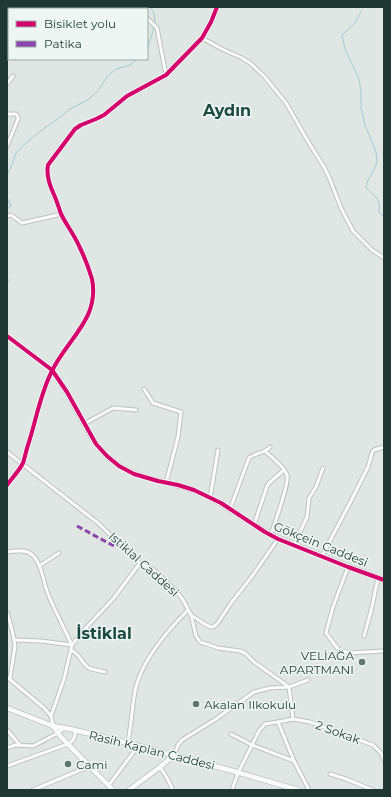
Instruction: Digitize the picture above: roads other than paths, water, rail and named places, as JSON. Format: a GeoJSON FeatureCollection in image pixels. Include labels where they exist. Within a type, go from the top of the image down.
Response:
{"type":"FeatureCollection","features":[{"type":"Feature","properties":{"kind":"street"},"geometry":{"type":"LineString","coordinates":[[7,485],[22,464],[33,430],[42,394],[52,370],[86,319],[92,300],[93,289],[88,266],[81,248],[62,214],[50,186],[47,171],[48,165],[68,137],[81,125],[104,116],[127,96],[166,75],[202,38],[217,7]]}},
{"type":"Feature","properties":{"kind":"street"},"geometry":{"type":"LineString","coordinates":[[148,19],[155,27],[160,40],[166,75]]}},
{"type":"Feature","properties":{"kind":"street"},"geometry":{"type":"LineString","coordinates":[[202,38],[242,58],[264,76],[286,103],[324,167],[341,208],[353,231],[372,250],[384,258]]}},
{"type":"Feature","properties":{"kind":"street"},"geometry":{"type":"LineString","coordinates":[[7,84],[13,76]]}},
{"type":"Feature","properties":{"kind":"street"},"geometry":{"type":"LineString","coordinates":[[7,114],[14,113],[18,116],[17,123],[7,146]]}},
{"type":"Feature","properties":{"kind":"street"},"geometry":{"type":"LineString","coordinates":[[7,216],[11,215],[22,223],[62,214]]}},
{"type":"Feature","properties":{"kind":"street"},"geometry":{"type":"LineString","coordinates":[[7,336],[52,370]]}},
{"type":"Feature","properties":{"kind":"street","name":"Gökçein Caddesi"},"geometry":{"type":"LineString","coordinates":[[52,370],[67,392],[96,444],[119,466],[134,474],[194,490],[230,509],[271,535],[348,567],[384,580]]}},
{"type":"Feature","properties":{"kind":"street"},"geometry":{"type":"LineString","coordinates":[[144,389],[153,403],[181,412],[178,437],[166,483]]}},
{"type":"Feature","properties":{"kind":"street"},"geometry":{"type":"LineString","coordinates":[[84,424],[114,408],[136,410]]}},
{"type":"Feature","properties":{"kind":"street"},"geometry":{"type":"LineString","coordinates":[[230,509],[249,458],[266,452],[270,447]]}},
{"type":"Feature","properties":{"kind":"street"},"geometry":{"type":"LineString","coordinates":[[322,556],[368,467],[372,453],[374,450],[384,447]]}},
{"type":"Feature","properties":{"kind":"street"},"geometry":{"type":"LineString","coordinates":[[210,498],[218,450]]}},
{"type":"Feature","properties":{"kind":"street","name":"Istiklal Caddesi"},"geometry":{"type":"LineString","coordinates":[[7,452],[98,523],[140,563],[154,570],[176,591],[191,615],[196,636],[200,642],[218,648],[240,650],[259,666],[289,687]]}},
{"type":"Feature","properties":{"kind":"street"},"geometry":{"type":"LineString","coordinates":[[266,452],[284,470],[288,478],[271,535]]}},
{"type":"Feature","properties":{"kind":"street"},"geometry":{"type":"LineString","coordinates":[[294,545],[307,517],[309,498],[316,487],[323,468]]}},
{"type":"Feature","properties":{"kind":"street"},"geometry":{"type":"LineString","coordinates":[[254,525],[267,486],[284,470]]}},
{"type":"Feature","properties":{"kind":"street"},"geometry":{"type":"LineString","coordinates":[[191,615],[211,627],[217,624],[278,538]]}},
{"type":"Feature","properties":{"kind":"street"},"geometry":{"type":"LineString","coordinates":[[7,552],[29,552],[35,557],[47,592],[72,645]]}},
{"type":"Feature","properties":{"kind":"street"},"geometry":{"type":"LineString","coordinates":[[39,566],[59,553]]}},
{"type":"Feature","properties":{"kind":"street"},"geometry":{"type":"LineString","coordinates":[[51,716],[64,679],[72,645],[113,599],[140,563]]}},
{"type":"Feature","properties":{"kind":"street"},"geometry":{"type":"LineString","coordinates":[[348,567],[333,607],[326,633],[338,649],[349,654],[384,651]]}},
{"type":"Feature","properties":{"kind":"street"},"geometry":{"type":"LineString","coordinates":[[364,636],[378,578]]}},
{"type":"Feature","properties":{"kind":"street"},"geometry":{"type":"LineString","coordinates":[[128,743],[135,690],[145,665],[158,644],[174,624],[188,610]]}},
{"type":"Feature","properties":{"kind":"street"},"geometry":{"type":"LineString","coordinates":[[7,612],[16,646],[8,678],[44,708],[51,716],[53,726],[58,733],[113,790]]}},
{"type":"Feature","properties":{"kind":"street"},"geometry":{"type":"LineString","coordinates":[[15,640],[72,645]]}},
{"type":"Feature","properties":{"kind":"street"},"geometry":{"type":"LineString","coordinates":[[71,650],[76,652],[91,669],[105,672]]}},
{"type":"Feature","properties":{"kind":"street"},"geometry":{"type":"LineString","coordinates":[[129,790],[174,755],[182,740],[216,719],[254,692],[270,688],[289,687],[308,680]]}},
{"type":"Feature","properties":{"kind":"street"},"geometry":{"type":"LineString","coordinates":[[232,790],[238,773],[263,726],[293,719],[289,687]]}},
{"type":"Feature","properties":{"kind":"street","name":"Rasih Kaplan Caddesi"},"geometry":{"type":"LineString","coordinates":[[7,708],[53,726],[75,730],[174,755],[285,788],[298,790]]}},
{"type":"Feature","properties":{"kind":"street","name":"2 Sokak"},"geometry":{"type":"LineString","coordinates":[[293,719],[310,722],[373,745],[379,751]]}},
{"type":"Feature","properties":{"kind":"street"},"geometry":{"type":"LineString","coordinates":[[278,722],[294,761],[309,790]]}},
{"type":"Feature","properties":{"kind":"street"},"geometry":{"type":"LineString","coordinates":[[7,748],[15,745],[33,746],[58,733],[64,728]]}},
{"type":"Feature","properties":{"kind":"street"},"geometry":{"type":"LineString","coordinates":[[7,730],[21,746]]}},
{"type":"Feature","properties":{"kind":"street"},"geometry":{"type":"LineString","coordinates":[[7,766],[68,744],[76,735],[75,730]]}},
{"type":"Feature","properties":{"kind":"street"},"geometry":{"type":"LineString","coordinates":[[231,734],[252,745],[294,761]]}},
{"type":"Feature","properties":{"kind":"street"},"geometry":{"type":"LineString","coordinates":[[109,785],[138,746]]}},
{"type":"Feature","properties":{"kind":"street"},"geometry":{"type":"LineString","coordinates":[[379,751],[384,752]]}},
{"type":"Feature","properties":{"kind":"street"},"geometry":{"type":"LineString","coordinates":[[379,751],[384,760]]}},
{"type":"Feature","properties":{"kind":"street"},"geometry":{"type":"LineString","coordinates":[[33,790],[90,766]]}},
{"type":"Feature","properties":{"kind":"street"},"geometry":{"type":"LineString","coordinates":[[160,767],[173,790]]}},
{"type":"Feature","properties":{"kind":"street"},"geometry":{"type":"LineString","coordinates":[[330,774],[372,790]]}},
{"type":"Feature","properties":{"kind":"waterway"},"geometry":{"type":"LineString","coordinates":[[150,7],[154,13],[155,23]]}},
{"type":"Feature","properties":{"kind":"waterway"},"geometry":{"type":"LineString","coordinates":[[361,12],[355,23],[342,35],[345,49],[359,79],[361,108],[365,125],[376,152],[377,162],[366,187],[377,198],[379,203],[379,212],[384,217]]}},
{"type":"Feature","properties":{"kind":"waterway"},"geometry":{"type":"LineString","coordinates":[[148,45],[154,27]]}},
{"type":"Feature","properties":{"kind":"waterway"},"geometry":{"type":"LineString","coordinates":[[7,175],[16,153],[25,144],[70,109],[89,99],[97,92],[107,77],[116,69],[130,65],[136,60]]}},
{"type":"Feature","properties":{"kind":"waterway"},"geometry":{"type":"LineString","coordinates":[[7,197],[11,206],[7,209]]}},
{"type":"Feature","properties":{"kind":"place","name":"VELİAĞA APARTMANI"},"geometry":{"type":"Point","coordinates":[362,662]}},
{"type":"Feature","properties":{"kind":"place","name":"Akalan Ilkokulu"},"geometry":{"type":"Point","coordinates":[196,704]}},
{"type":"Feature","properties":{"kind":"place","name":"Cami"},"geometry":{"type":"Point","coordinates":[68,764]}},
{"type":"Feature","properties":{"kind":"district","name":"Aydın"},"geometry":{"type":"Point","coordinates":[227,110]}},
{"type":"Feature","properties":{"kind":"district","name":"İstiklal"},"geometry":{"type":"Point","coordinates":[104,633]}}]}
